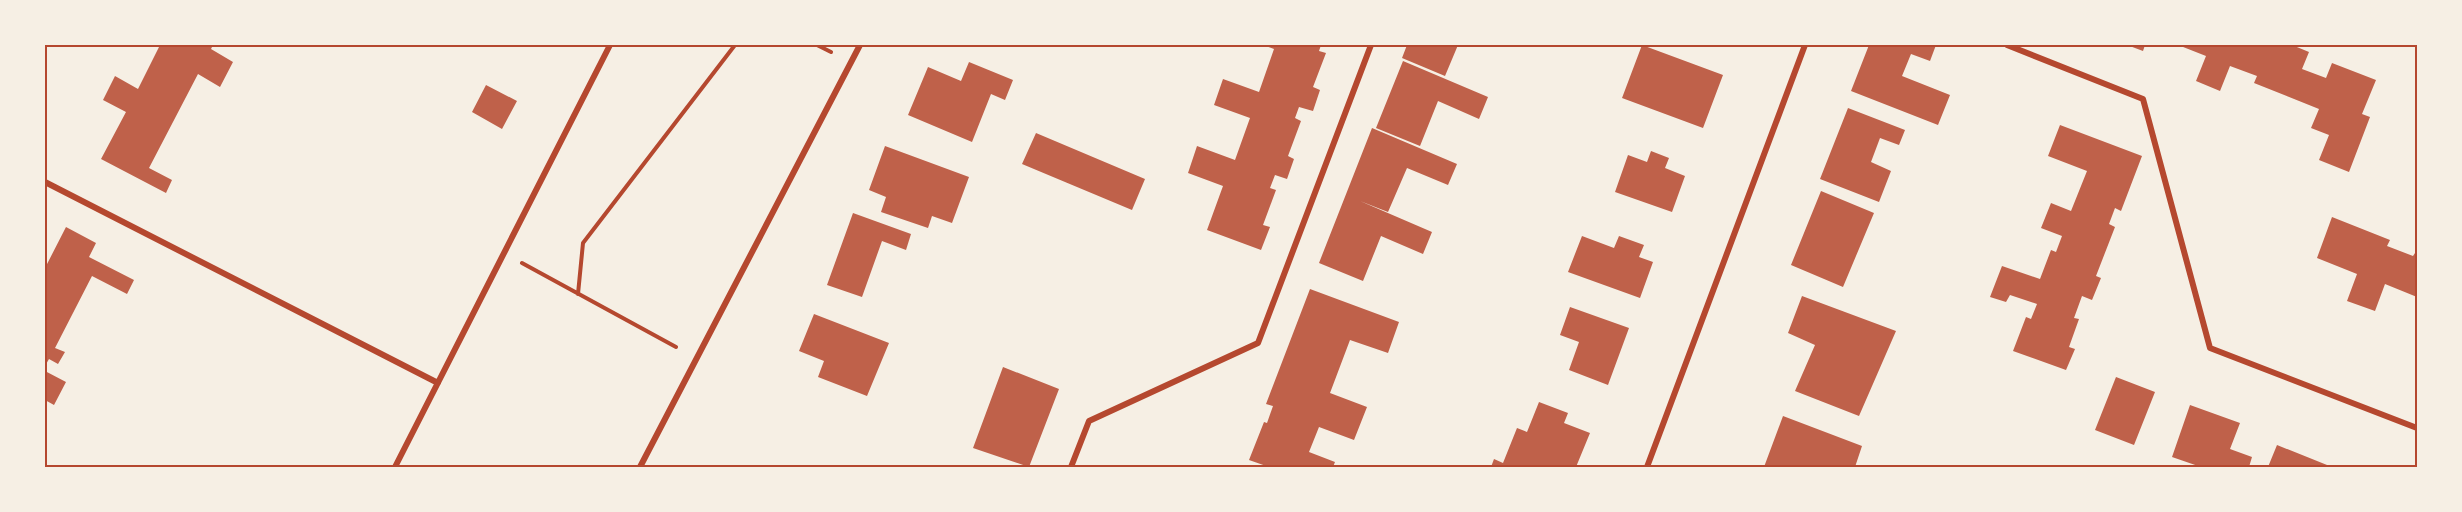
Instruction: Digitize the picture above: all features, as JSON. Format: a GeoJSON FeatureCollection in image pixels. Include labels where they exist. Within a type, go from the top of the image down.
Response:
{"type":"FeatureCollection","features":[{"type":"Feature","properties":{"kind":"street"},"geometry":{"type":"LineString","coordinates":[[395,467],[610,45]]}},
{"type":"Feature","properties":{"kind":"street"},"geometry":{"type":"LineString","coordinates":[[640,467],[695,357],[860,45]]}},
{"type":"Feature","properties":{"kind":"street"},"geometry":{"type":"LineString","coordinates":[[1071,467],[1089,421],[1258,343],[1371,45]]}},
{"type":"Feature","properties":{"kind":"street"},"geometry":{"type":"LineString","coordinates":[[1647,467],[1805,45]]}},
{"type":"Feature","properties":{"kind":"street"},"geometry":{"type":"LineString","coordinates":[[2007,45],[2143,99],[2210,348],[2417,428]]}},
{"type":"Feature","properties":{"kind":"street"},"geometry":{"type":"LineString","coordinates":[[45,182],[438,383]]}},
{"type":"Feature","properties":{"kind":"path"},"geometry":{"type":"LineString","coordinates":[[578,294],[583,243],[735,45]]}},
{"type":"Feature","properties":{"kind":"path"},"geometry":{"type":"LineString","coordinates":[[504,253],[695,357]]}},
{"type":"Feature","properties":{"kind":"building"},"geometry":{"type":"Polygon","coordinates":[[[160,45],[213,45],[211,49],[233,62],[220,87],[198,74],[149,168],[172,180],[166,193],[101,159],[126,112],[103,100],[115,76],[138,89],[160,45]]]}},
{"type":"Feature","properties":{"kind":"building"},"geometry":{"type":"Polygon","coordinates":[[[1263,45],[1321,45],[1319,51],[1326,53],[1313,87],[1320,90],[1313,111],[1299,107],[1295,118],[1301,121],[1288,156],[1294,159],[1287,179],[1275,175],[1270,188],[1276,190],[1263,225],[1270,227],[1261,250],[1207,230],[1223,186],[1188,173],[1197,146],[1235,160],[1250,118],[1214,105],[1223,79],[1259,92],[1274,49],[1263,45]]]}},
{"type":"Feature","properties":{"kind":"building"},"geometry":{"type":"Polygon","coordinates":[[[1407,45],[1458,45],[1445,76],[1402,58],[1407,45]]]}},
{"type":"Feature","properties":{"kind":"building"},"geometry":{"type":"Polygon","coordinates":[[[1642,45],[1723,75],[1703,128],[1622,98],[1642,45]]]}},
{"type":"Feature","properties":{"kind":"building"},"geometry":{"type":"Polygon","coordinates":[[[1869,45],[1936,45],[1930,61],[1911,54],[1902,76],[1950,95],[1938,125],[1851,91],[1869,45]]]}},
{"type":"Feature","properties":{"kind":"building"},"geometry":{"type":"Polygon","coordinates":[[[2127,45],[2145,45],[2143,51],[2127,45]]]}},
{"type":"Feature","properties":{"kind":"building"},"geometry":{"type":"Polygon","coordinates":[[[2178,45],[2292,45],[2309,52],[2302,69],[2326,78],[2332,63],[2376,80],[2362,114],[2370,117],[2349,172],[2319,160],[2329,135],[2311,128],[2319,109],[2254,83],[2257,76],[2230,66],[2220,91],[2196,81],[2206,56],[2178,45]]]}},
{"type":"Feature","properties":{"kind":"building"},"geometry":{"type":"Polygon","coordinates":[[[1403,61],[1488,97],[1479,119],[1438,101],[1420,146],[1376,128],[1403,61]]]}},
{"type":"Feature","properties":{"kind":"building"},"geometry":{"type":"Polygon","coordinates":[[[969,62],[1013,80],[1005,100],[991,94],[972,142],[908,115],[928,67],[961,81],[969,62]]]}},
{"type":"Feature","properties":{"kind":"building"},"geometry":{"type":"Polygon","coordinates":[[[486,85],[517,101],[502,129],[472,112],[486,85]]]}},
{"type":"Feature","properties":{"kind":"building"},"geometry":{"type":"Polygon","coordinates":[[[1848,108],[1905,130],[1899,145],[1880,138],[1871,162],[1891,171],[1879,202],[1820,179],[1848,108]]]}},
{"type":"Feature","properties":{"kind":"building"},"geometry":{"type":"Polygon","coordinates":[[[2060,125],[2142,156],[2121,211],[2115,208],[2109,224],[2115,227],[2096,276],[2101,278],[2092,300],[2082,296],[2074,318],[2079,319],[2069,347],[2075,349],[2066,370],[2013,351],[2026,317],[2031,319],[2037,304],[2010,295],[2006,302],[1990,297],[2002,266],[2040,279],[2051,250],[2056,252],[2062,236],[2041,228],[2051,203],[2071,211],[2087,171],[2048,156],[2060,125]]]}},
{"type":"Feature","properties":{"kind":"building"},"geometry":{"type":"Polygon","coordinates":[[[1372,128],[1457,164],[1448,185],[1407,168],[1388,212],[1360,201],[1432,232],[1423,254],[1381,236],[1363,281],[1319,263],[1372,128]]]}},
{"type":"Feature","properties":{"kind":"building"},"geometry":{"type":"Polygon","coordinates":[[[1036,133],[1145,179],[1132,210],[1022,164],[1036,133]]]}},
{"type":"Feature","properties":{"kind":"building"},"geometry":{"type":"Polygon","coordinates":[[[885,146],[969,177],[952,223],[932,216],[928,228],[881,212],[886,197],[869,190],[885,146]]]}},
{"type":"Feature","properties":{"kind":"building"},"geometry":{"type":"Polygon","coordinates":[[[1651,151],[1669,158],[1665,168],[1685,176],[1672,212],[1615,192],[1628,155],[1647,162],[1651,151]]]}},
{"type":"Feature","properties":{"kind":"building"},"geometry":{"type":"Polygon","coordinates":[[[1821,191],[1874,213],[1843,287],[1791,265],[1821,191]]]}},
{"type":"Feature","properties":{"kind":"building"},"geometry":{"type":"Polygon","coordinates":[[[853,213],[911,234],[906,250],[882,241],[862,297],[827,285],[853,213]]]}},
{"type":"Feature","properties":{"kind":"building"},"geometry":{"type":"Polygon","coordinates":[[[2332,217],[2390,240],[2387,246],[2413,256],[2417,250],[2417,297],[2385,284],[2375,311],[2347,301],[2357,274],[2317,258],[2332,217]]]}},
{"type":"Feature","properties":{"kind":"building"},"geometry":{"type":"Polygon","coordinates":[[[66,227],[96,243],[89,257],[134,280],[127,294],[92,276],[55,348],[65,352],[58,364],[49,359],[45,366],[45,268],[66,227]]]}},
{"type":"Feature","properties":{"kind":"building"},"geometry":{"type":"Polygon","coordinates":[[[1582,236],[1614,248],[1619,236],[1644,245],[1639,257],[1653,262],[1640,298],[1568,272],[1582,236]]]}},
{"type":"Feature","properties":{"kind":"building"},"geometry":{"type":"Polygon","coordinates":[[[1310,289],[1399,322],[1388,353],[1350,340],[1330,393],[1367,407],[1354,440],[1319,427],[1309,452],[1335,462],[1333,467],[1269,467],[1249,460],[1264,422],[1267,423],[1273,406],[1266,404],[1310,289]]]}},
{"type":"Feature","properties":{"kind":"building"},"geometry":{"type":"Polygon","coordinates":[[[1802,296],[1896,331],[1859,416],[1795,391],[1815,345],[1788,333],[1802,296]]]}},
{"type":"Feature","properties":{"kind":"building"},"geometry":{"type":"Polygon","coordinates":[[[1570,307],[1629,328],[1608,385],[1569,370],[1579,342],[1560,335],[1570,307]]]}},
{"type":"Feature","properties":{"kind":"building"},"geometry":{"type":"Polygon","coordinates":[[[814,314],[889,343],[867,396],[818,377],[824,361],[799,351],[814,314]]]}},
{"type":"Feature","properties":{"kind":"building"},"geometry":{"type":"Polygon","coordinates":[[[1003,367],[1059,389],[1029,467],[973,448],[1003,367]]]}},
{"type":"Feature","properties":{"kind":"building"},"geometry":{"type":"Polygon","coordinates":[[[45,371],[66,382],[54,405],[45,400],[45,371]]]}},
{"type":"Feature","properties":{"kind":"building"},"geometry":{"type":"Polygon","coordinates":[[[2116,377],[2155,392],[2134,445],[2095,430],[2116,377]]]}},
{"type":"Feature","properties":{"kind":"building"},"geometry":{"type":"Polygon","coordinates":[[[1539,402],[1568,413],[1564,423],[1590,433],[1576,467],[1491,467],[1494,459],[1503,463],[1517,428],[1527,432],[1539,402]]]}},
{"type":"Feature","properties":{"kind":"building"},"geometry":{"type":"Polygon","coordinates":[[[2190,405],[2240,423],[2230,449],[2252,457],[2249,467],[2201,467],[2172,457],[2190,405]]]}},
{"type":"Feature","properties":{"kind":"building"},"geometry":{"type":"Polygon","coordinates":[[[1783,416],[1862,446],[1855,467],[1764,467],[1783,416]]]}},
{"type":"Feature","properties":{"kind":"building"},"geometry":{"type":"Polygon","coordinates":[[[2277,445],[2332,467],[2268,467],[2277,445]]]}}]}
